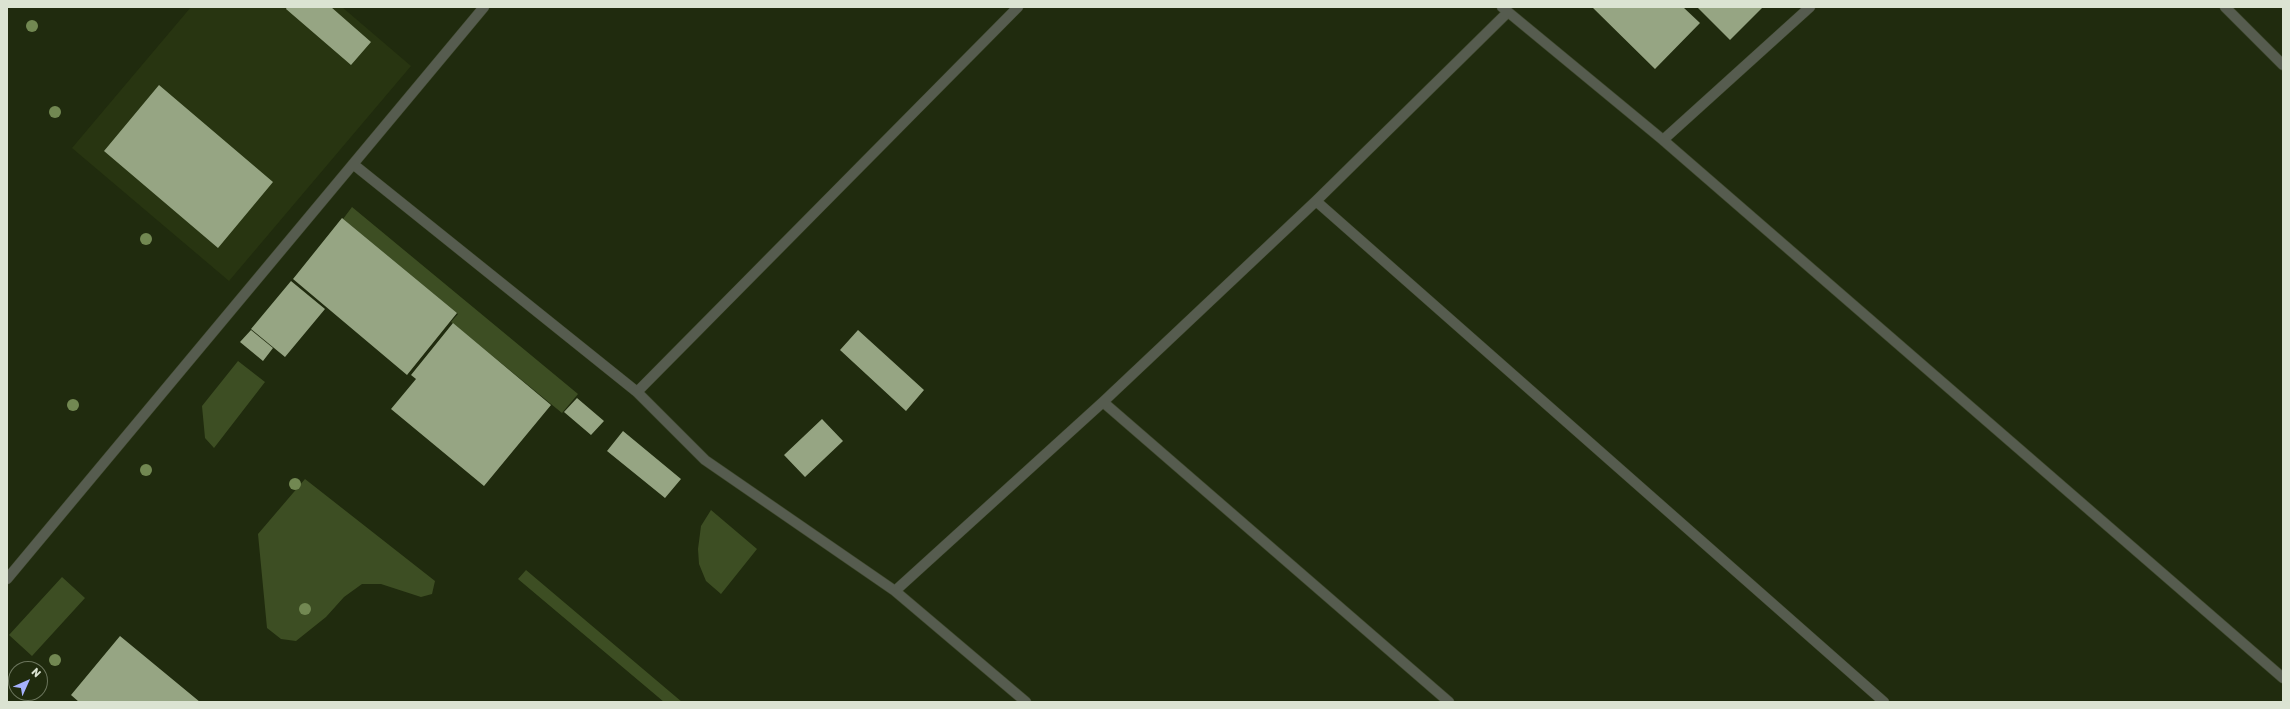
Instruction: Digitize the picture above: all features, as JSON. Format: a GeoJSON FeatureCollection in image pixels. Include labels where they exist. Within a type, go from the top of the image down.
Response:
{"type":"FeatureCollection","features":[{"type":"Feature","properties":{"kind":"street"},"geometry":{"type":"LineString","coordinates":[[7,579],[484,7]]}},
{"type":"Feature","properties":{"kind":"street"},"geometry":{"type":"LineString","coordinates":[[637,392],[1018,7]]}},
{"type":"Feature","properties":{"kind":"street"},"geometry":{"type":"LineString","coordinates":[[1663,140],[1810,7]]}},
{"type":"Feature","properties":{"kind":"street"},"geometry":{"type":"LineString","coordinates":[[2225,7],[2283,65]]}},
{"type":"Feature","properties":{"kind":"street"},"geometry":{"type":"LineString","coordinates":[[895,591],[1102,402],[1316,201],[1505,10],[1663,140],[2283,678]]}},
{"type":"Feature","properties":{"kind":"street"},"geometry":{"type":"LineString","coordinates":[[353,164],[637,392],[704,460],[895,591],[1026,702]]}},
{"type":"Feature","properties":{"kind":"street"},"geometry":{"type":"LineString","coordinates":[[1316,201],[1884,702]]}},
{"type":"Feature","properties":{"kind":"street"},"geometry":{"type":"LineString","coordinates":[[1102,402],[1449,702]]}},
{"type":"Feature","properties":{"kind":"shaded area"},"geometry":{"type":"Polygon","coordinates":[[[191,7],[342,7],[411,66],[229,281],[72,148],[191,7]]]}},
{"type":"Feature","properties":{"kind":"shaded area"},"geometry":{"type":"Polygon","coordinates":[[[352,207],[578,394],[562,413],[451,322],[458,314],[343,219],[352,207]]]}},
{"type":"Feature","properties":{"kind":"shaded area"},"geometry":{"type":"Polygon","coordinates":[[[238,361],[265,382],[214,448],[205,438],[202,406],[238,361]]]}},
{"type":"Feature","properties":{"kind":"shaded area"},"geometry":{"type":"Polygon","coordinates":[[[305,479],[435,581],[432,594],[421,597],[381,584],[362,584],[344,597],[326,617],[296,641],[281,639],[267,628],[258,534],[305,479]]]}},
{"type":"Feature","properties":{"kind":"shaded area"},"geometry":{"type":"Polygon","coordinates":[[[711,510],[757,549],[721,594],[706,581],[699,564],[698,549],[701,526],[711,510]]]}},
{"type":"Feature","properties":{"kind":"shaded area"},"geometry":{"type":"Polygon","coordinates":[[[526,570],[682,702],[664,702],[518,579],[526,570]]]}},
{"type":"Feature","properties":{"kind":"shaded area"},"geometry":{"type":"Polygon","coordinates":[[[62,577],[85,598],[32,656],[9,635],[62,577]]]}},
{"type":"Feature","properties":{"kind":"building"},"geometry":{"type":"Polygon","coordinates":[[[287,7],[331,7],[371,42],[351,65],[286,9],[287,7]]]}},
{"type":"Feature","properties":{"kind":"building"},"geometry":{"type":"Polygon","coordinates":[[[1592,7],[1683,7],[1700,23],[1655,69],[1592,7]]]}},
{"type":"Feature","properties":{"kind":"building"},"geometry":{"type":"Polygon","coordinates":[[[1697,7],[1763,7],[1730,40],[1697,7]]]}},
{"type":"Feature","properties":{"kind":"building"},"geometry":{"type":"Polygon","coordinates":[[[159,85],[273,182],[218,248],[104,151],[159,85]]]}},
{"type":"Feature","properties":{"kind":"building"},"geometry":{"type":"Polygon","coordinates":[[[342,218],[457,313],[407,375],[293,279],[342,218]]]}},
{"type":"Feature","properties":{"kind":"building"},"geometry":{"type":"Polygon","coordinates":[[[291,281],[325,309],[285,357],[251,329],[291,281]]]}},
{"type":"Feature","properties":{"kind":"building"},"geometry":{"type":"Polygon","coordinates":[[[453,323],[551,405],[484,486],[391,409],[416,379],[411,375],[453,323]]]}},
{"type":"Feature","properties":{"kind":"building"},"geometry":{"type":"Polygon","coordinates":[[[251,330],[273,348],[263,361],[240,342],[251,330]]]}},
{"type":"Feature","properties":{"kind":"building"},"geometry":{"type":"Polygon","coordinates":[[[858,330],[924,390],[906,411],[840,350],[858,330]]]}},
{"type":"Feature","properties":{"kind":"building"},"geometry":{"type":"Polygon","coordinates":[[[577,398],[604,421],[591,435],[564,412],[577,398]]]}},
{"type":"Feature","properties":{"kind":"building"},"geometry":{"type":"Polygon","coordinates":[[[822,419],[843,441],[805,477],[784,455],[822,419]]]}},
{"type":"Feature","properties":{"kind":"building"},"geometry":{"type":"Polygon","coordinates":[[[623,431],[681,479],[665,498],[607,451],[623,431]]]}},
{"type":"Feature","properties":{"kind":"building"},"geometry":{"type":"Polygon","coordinates":[[[120,636],[200,702],[79,702],[71,695],[120,636]]]}}]}
